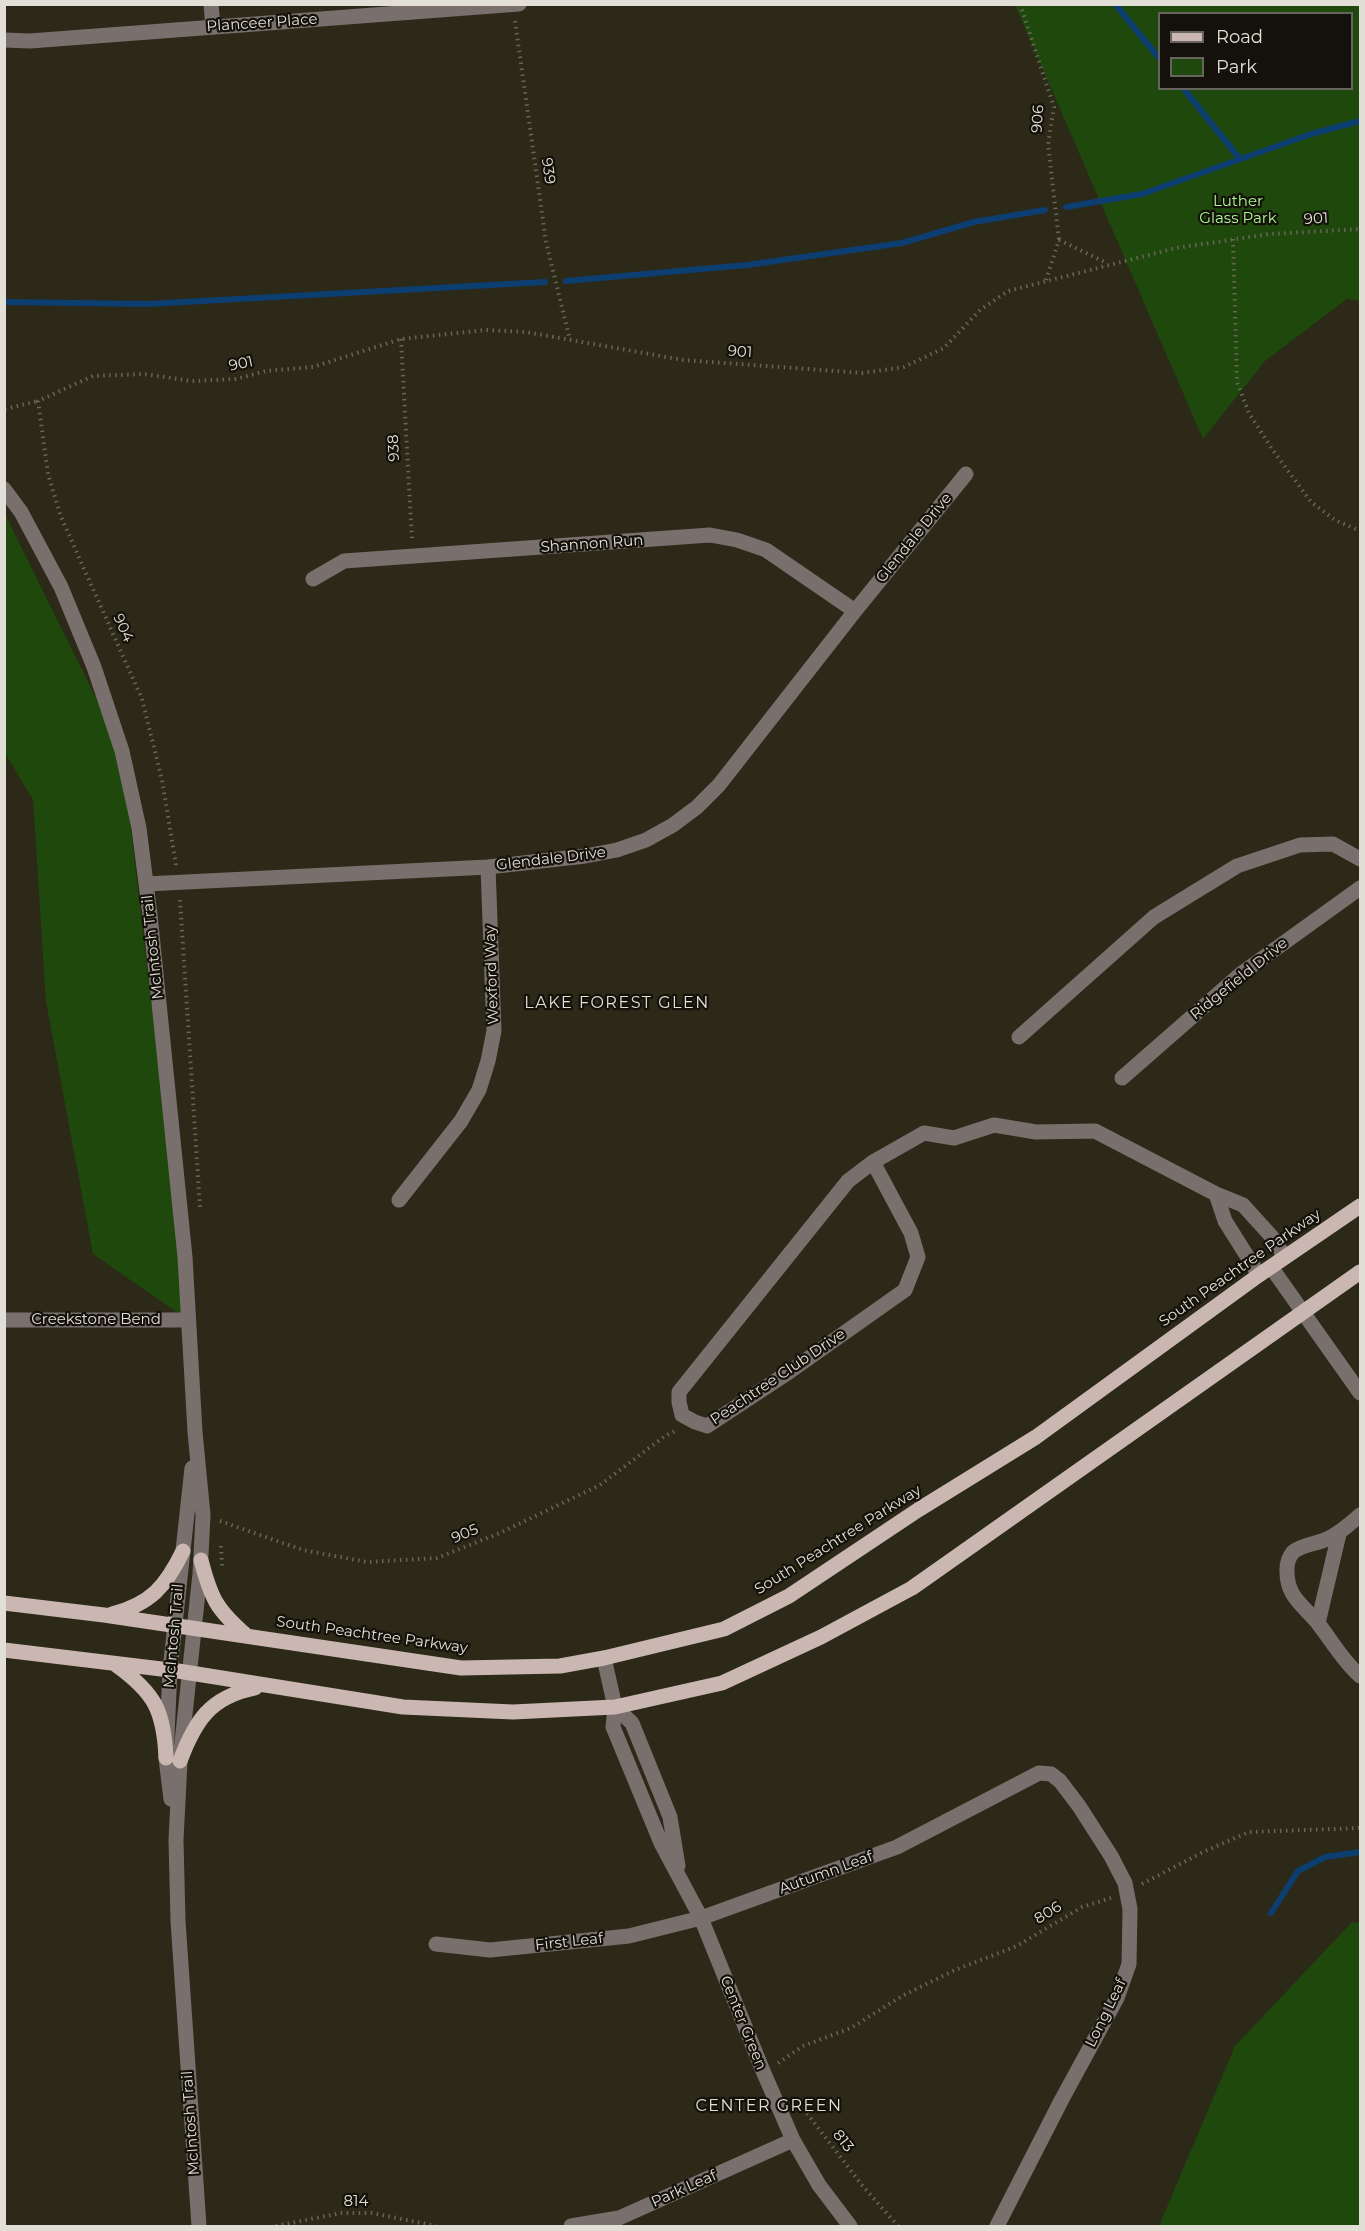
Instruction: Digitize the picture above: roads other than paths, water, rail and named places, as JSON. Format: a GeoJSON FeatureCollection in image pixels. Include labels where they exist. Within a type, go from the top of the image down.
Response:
{"type":"FeatureCollection","features":[{"type":"Feature","properties":{"kind":"main road","name":"South Peachtree Parkway"},"geometry":{"type":"LineString","coordinates":[[4,1603],[194,1628],[461,1668],[560,1666],[604,1658],[724,1629],[789,1596],[918,1510],[1036,1437],[1265,1270],[1360,1206]]}},
{"type":"Feature","properties":{"kind":"main road"},"geometry":{"type":"LineString","coordinates":[[4,1650],[170,1670],[403,1707],[513,1712],[615,1707],[722,1683],[820,1637],[912,1588],[1360,1272]]}},
{"type":"Feature","properties":{"kind":"main road"},"geometry":{"type":"LineString","coordinates":[[104,1616],[130,1609],[154,1596],[171,1576],[183,1551]]}},
{"type":"Feature","properties":{"kind":"main road"},"geometry":{"type":"LineString","coordinates":[[201,1560],[208,1590],[224,1616],[248,1636]]}},
{"type":"Feature","properties":{"kind":"main road"},"geometry":{"type":"LineString","coordinates":[[114,1663],[137,1680],[154,1703],[165,1729],[173,1760]]}},
{"type":"Feature","properties":{"kind":"main road"},"geometry":{"type":"LineString","coordinates":[[173,1760],[210,1708],[237,1692],[267,1686]]}},
{"type":"Feature","properties":{"kind":"street"},"geometry":{"type":"LineString","coordinates":[[211,4],[213,27]]}},
{"type":"Feature","properties":{"kind":"street","name":"Planceer Place"},"geometry":{"type":"LineString","coordinates":[[4,40],[30,41],[519,4]]}},
{"type":"Feature","properties":{"kind":"street","name":"Glendale Drive"},"geometry":{"type":"LineString","coordinates":[[146,884],[488,867],[585,856],[617,850],[646,840],[673,825],[697,807],[719,785],[966,474]]}},
{"type":"Feature","properties":{"kind":"street","name":"McIntosh Trail"},"geometry":{"type":"LineString","coordinates":[[4,489],[21,512],[61,587],[94,667],[122,751],[139,828],[185,1257],[195,1432],[203,1515],[190,1673],[173,1760]]}},
{"type":"Feature","properties":{"kind":"street","name":"Shannon Run"},"geometry":{"type":"LineString","coordinates":[[313,579],[344,561],[710,535],[737,540],[766,550],[855,611]]}},
{"type":"Feature","properties":{"kind":"street"},"geometry":{"type":"LineString","coordinates":[[1019,1037],[1155,917],[1237,866],[1300,845],[1333,844],[1360,859]]}},
{"type":"Feature","properties":{"kind":"street","name":"Wexford Way"},"geometry":{"type":"LineString","coordinates":[[399,1200],[461,1121],[479,1090],[488,1061],[494,1031],[488,867]]}},
{"type":"Feature","properties":{"kind":"street","name":"Ridgefield Drive"},"geometry":{"type":"LineString","coordinates":[[1122,1078],[1242,973],[1360,888]]}},
{"type":"Feature","properties":{"kind":"street","name":"Peachtree Club Drive"},"geometry":{"type":"LineString","coordinates":[[873,1162],[911,1233],[918,1257],[905,1290],[707,1426],[682,1414],[679,1392],[848,1181],[873,1162],[924,1133],[954,1138],[994,1125],[1036,1132],[1095,1131],[1216,1194],[1243,1205],[1272,1237],[1285,1257]]}},
{"type":"Feature","properties":{"kind":"street"},"geometry":{"type":"LineString","coordinates":[[1216,1194],[1225,1221],[1265,1270],[1304,1312],[1360,1393]]}},
{"type":"Feature","properties":{"kind":"street","name":"Creekstone Bend"},"geometry":{"type":"LineString","coordinates":[[4,1320],[188,1320]]}},
{"type":"Feature","properties":{"kind":"street","name":"McIntosh Trail"},"geometry":{"type":"LineString","coordinates":[[195,1432],[170,1670],[178,1921],[199,2226]]}},
{"type":"Feature","properties":{"kind":"street"},"geometry":{"type":"LineString","coordinates":[[1360,1515],[1339,1534],[1301,1547],[1293,1553],[1287,1564],[1286,1580],[1292,1595],[1318,1623],[1335,1649],[1360,1676]]}},
{"type":"Feature","properties":{"kind":"street"},"geometry":{"type":"LineString","coordinates":[[1318,1623],[1339,1534]]}},
{"type":"Feature","properties":{"kind":"street"},"geometry":{"type":"LineString","coordinates":[[604,1658],[615,1707]]}},
{"type":"Feature","properties":{"kind":"street","name":"Center Green"},"geometry":{"type":"LineString","coordinates":[[615,1707],[632,1723],[670,1817],[680,1878],[701,1918],[793,2140],[819,2185],[850,2226]]}},
{"type":"Feature","properties":{"kind":"street","name":"Long Leaf"},"geometry":{"type":"LineString","coordinates":[[947,1820],[1038,1773],[1051,1774],[1060,1780],[1079,1806],[1111,1856],[1125,1883],[1127,1892],[1130,1918],[1129,1964],[1117,1998],[997,2226]]}},
{"type":"Feature","properties":{"kind":"street","name":"Autumn Leaf"},"geometry":{"type":"LineString","coordinates":[[701,1918],[897,1847],[947,1820]]}},
{"type":"Feature","properties":{"kind":"street","name":"First Leaf"},"geometry":{"type":"LineString","coordinates":[[436,1944],[490,1950],[502,1949],[629,1936],[701,1918]]}},
{"type":"Feature","properties":{"kind":"street","name":"Park Leaf"},"geometry":{"type":"LineString","coordinates":[[571,2226],[619,2218],[793,2140]]}},
{"type":"Feature","properties":{"kind":"waterway"},"geometry":{"type":"LineString","coordinates":[[1115,4],[1158,57]]}},
{"type":"Feature","properties":{"kind":"waterway"},"geometry":{"type":"LineString","coordinates":[[1185,90],[1240,159]]}},
{"type":"Feature","properties":{"kind":"waterway"},"geometry":{"type":"LineString","coordinates":[[1066,207],[1142,194],[1311,134],[1360,121]]}},
{"type":"Feature","properties":{"kind":"waterway"},"geometry":{"type":"LineString","coordinates":[[566,281],[747,265],[902,243],[974,222],[1045,210]]}},
{"type":"Feature","properties":{"kind":"waterway"},"geometry":{"type":"LineString","coordinates":[[4,302],[148,304],[545,282]]}},
{"type":"Feature","properties":{"kind":"waterway"},"geometry":{"type":"LineString","coordinates":[[1271,1913],[1298,1871],[1325,1857],[1360,1852]]}},
{"type":"Feature","properties":{"kind":"district","name":"LAKE FOREST GLEN"},"geometry":{"type":"Point","coordinates":[617,1003]}},
{"type":"Feature","properties":{"kind":"district","name":"CENTER GREEN"},"geometry":{"type":"Point","coordinates":[769,2106]}},
{"type":"Feature","properties":{"kind":"park label","name":"Luther Glass Park"},"geometry":{"type":"Point","coordinates":[1238,210]}}]}
